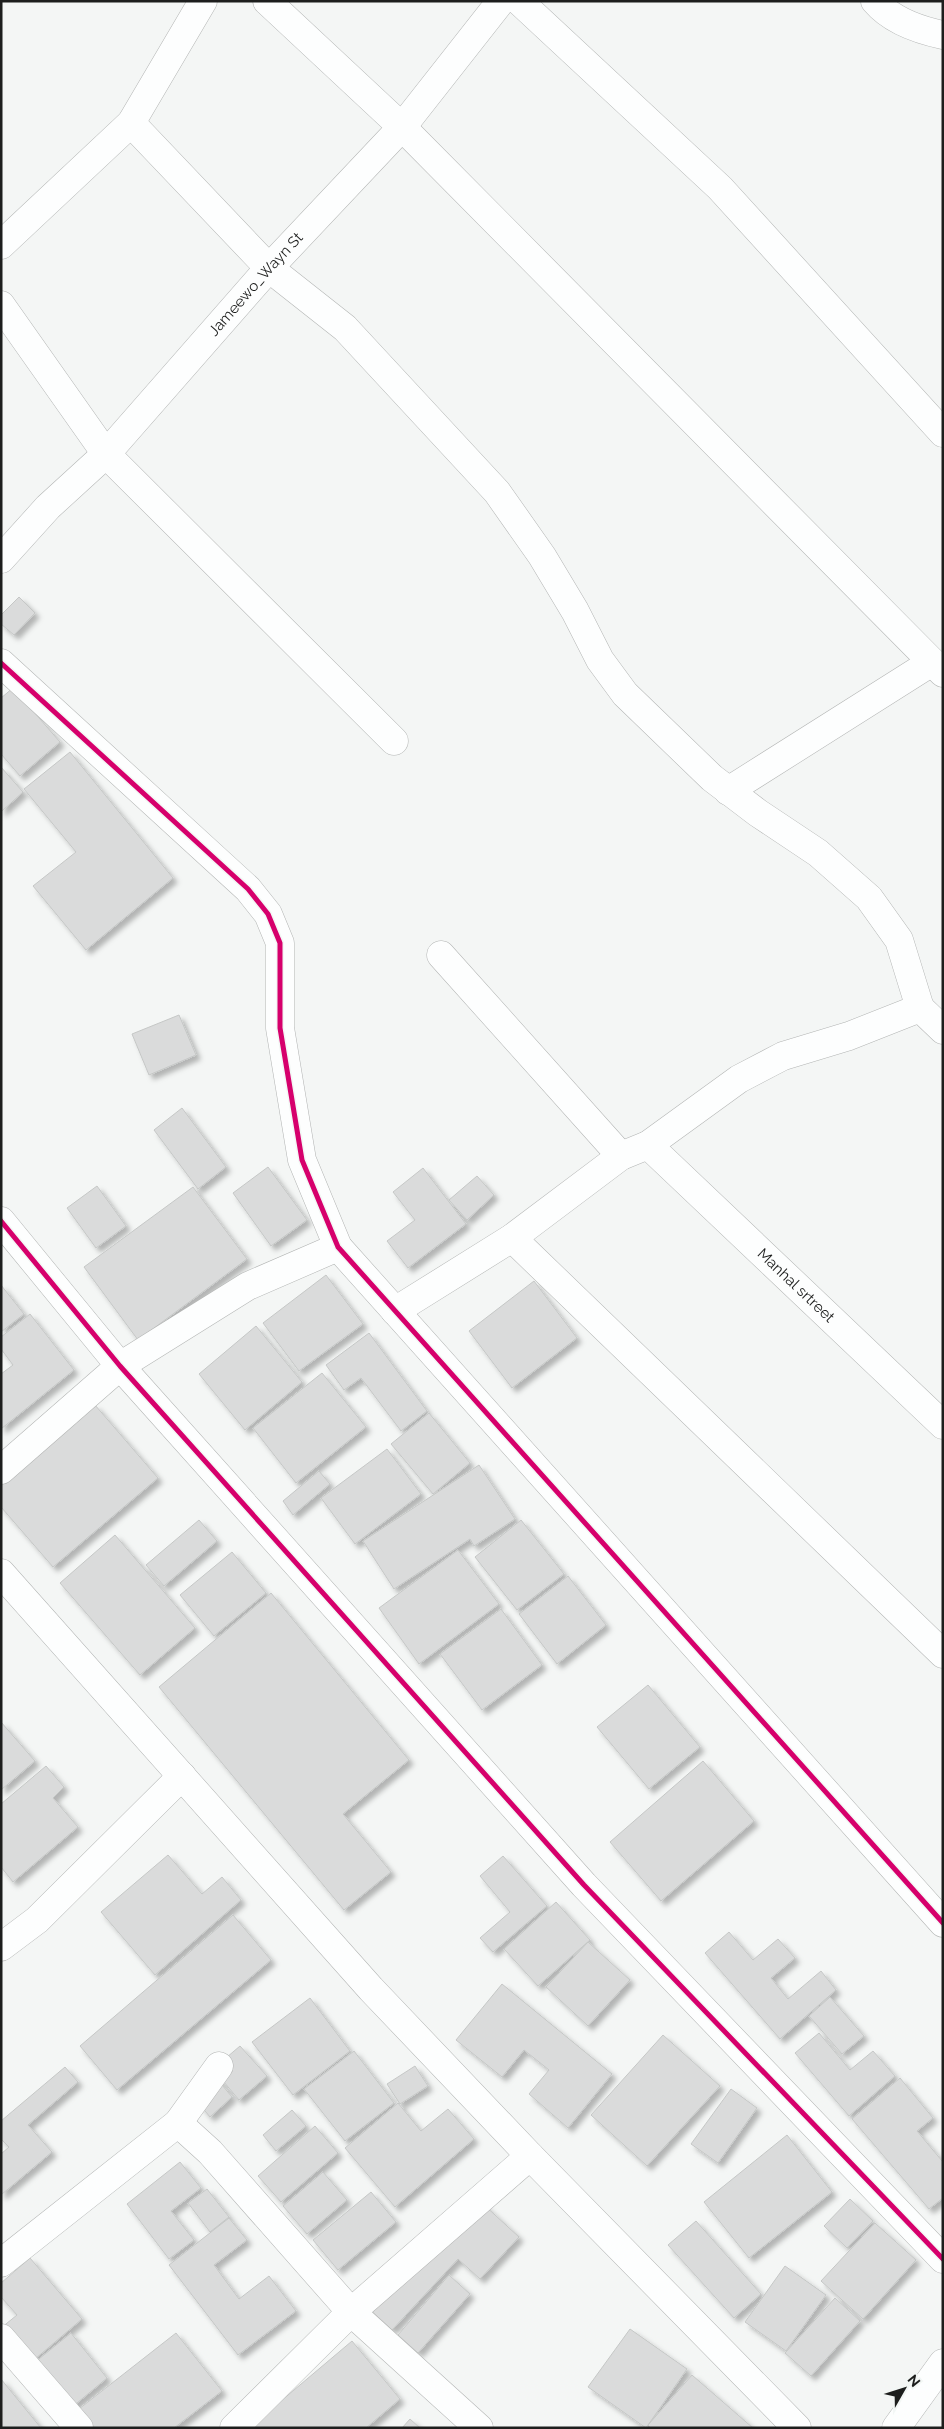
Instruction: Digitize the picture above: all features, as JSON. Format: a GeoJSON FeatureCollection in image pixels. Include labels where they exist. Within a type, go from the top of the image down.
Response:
{"type":"FeatureCollection","features":[{"type":"Feature","properties":{"kind":"street"},"geometry":{"type":"LineString","coordinates":[[1,245],[131,123],[203,1]]}},
{"type":"Feature","properties":{"kind":"street"},"geometry":{"type":"LineString","coordinates":[[267,1],[402,127],[938,668],[728,791]]}},
{"type":"Feature","properties":{"kind":"street","name":"Jameewo_Wayn St"},"geometry":{"type":"LineString","coordinates":[[1,559],[48,507],[106,454],[269,268],[402,127],[501,1]]}},
{"type":"Feature","properties":{"kind":"street"},"geometry":{"type":"LineString","coordinates":[[519,1],[720,188],[943,433]]}},
{"type":"Feature","properties":{"kind":"street"},"geometry":{"type":"LineString","coordinates":[[875,1],[882,10],[922,31],[943,35]]}},
{"type":"Feature","properties":{"kind":"street"},"geometry":{"type":"LineString","coordinates":[[131,123],[269,268],[345,328],[497,492],[542,556],[575,611],[600,660],[625,694],[712,778],[728,791],[818,852],[870,898],[899,940],[920,1008],[943,1030]]}},
{"type":"Feature","properties":{"kind":"street"},"geometry":{"type":"LineString","coordinates":[[1,305],[106,454],[394,741]]}},
{"type":"Feature","properties":{"kind":"street"},"geometry":{"type":"LineString","coordinates":[[1,664],[248,889],[268,914],[280,943],[280,1028],[302,1160],[338,1247],[943,1923]]}},
{"type":"Feature","properties":{"kind":"street"},"geometry":{"type":"LineString","coordinates":[[440,955],[620,1156]]}},
{"type":"Feature","properties":{"kind":"street"},"geometry":{"type":"LineString","coordinates":[[395,1311],[512,1238],[620,1156],[648,1145],[739,1079],[783,1056],[849,1036],[920,1008]]}},
{"type":"Feature","properties":{"kind":"street","name":"Manhal srtreet"},"geometry":{"type":"LineString","coordinates":[[648,1145],[943,1425]]}},
{"type":"Feature","properties":{"kind":"street"},"geometry":{"type":"LineString","coordinates":[[1,1221],[120,1366],[584,1885],[943,2259]]}},
{"type":"Feature","properties":{"kind":"street"},"geometry":{"type":"LineString","coordinates":[[512,1238],[943,1654]]}},
{"type":"Feature","properties":{"kind":"street"},"geometry":{"type":"LineString","coordinates":[[1,1470],[120,1366],[248,1286],[338,1247]]}},
{"type":"Feature","properties":{"kind":"street"},"geometry":{"type":"LineString","coordinates":[[1,1573],[371,1990],[530,2156],[797,2428]]}},
{"type":"Feature","properties":{"kind":"street"},"geometry":{"type":"LineString","coordinates":[[1,1947],[37,1920],[182,1776]]}},
{"type":"Feature","properties":{"kind":"street"},"geometry":{"type":"LineString","coordinates":[[1,2263],[178,2123],[218,2066]]}},
{"type":"Feature","properties":{"kind":"street"},"geometry":{"type":"LineString","coordinates":[[178,2123],[210,2152],[351,2312],[479,2428]]}},
{"type":"Feature","properties":{"kind":"street"},"geometry":{"type":"LineString","coordinates":[[234,2428],[351,2312],[530,2156]]}},
{"type":"Feature","properties":{"kind":"street"},"geometry":{"type":"LineString","coordinates":[[1,2338],[79,2428]]}},
{"type":"Feature","properties":{"kind":"street"},"geometry":{"type":"LineString","coordinates":[[896,2428],[943,2363]]}},
{"type":"Feature","properties":{"kind":"building"},"geometry":{"type":"Polygon","coordinates":[[[19,597],[35,613],[14,635],[1,624],[1,615],[19,597]]]}},
{"type":"Feature","properties":{"kind":"building"},"geometry":{"type":"Polygon","coordinates":[[[13,688],[60,742],[20,776],[1,754],[1,698],[13,688]]]}},
{"type":"Feature","properties":{"kind":"building"},"geometry":{"type":"Polygon","coordinates":[[[70,752],[173,878],[86,950],[33,886],[76,852],[24,789],[70,752]]]}},
{"type":"Feature","properties":{"kind":"building"},"geometry":{"type":"Polygon","coordinates":[[[1,767],[23,792],[1,812],[1,767]]]}},
{"type":"Feature","properties":{"kind":"building"},"geometry":{"type":"Polygon","coordinates":[[[179,1015],[196,1055],[149,1075],[132,1034],[179,1015]]]}},
{"type":"Feature","properties":{"kind":"building"},"geometry":{"type":"Polygon","coordinates":[[[182,1108],[226,1167],[198,1189],[154,1130],[182,1108]]]}},
{"type":"Feature","properties":{"kind":"building"},"geometry":{"type":"Polygon","coordinates":[[[268,1167],[307,1220],[271,1246],[233,1193],[268,1167]]]}},
{"type":"Feature","properties":{"kind":"building"},"geometry":{"type":"Polygon","coordinates":[[[423,1168],[466,1224],[408,1268],[387,1241],[415,1220],[393,1192],[423,1168]]]}},
{"type":"Feature","properties":{"kind":"building"},"geometry":{"type":"Polygon","coordinates":[[[477,1176],[494,1195],[467,1220],[449,1200],[477,1176]]]}},
{"type":"Feature","properties":{"kind":"building"},"geometry":{"type":"Polygon","coordinates":[[[97,1186],[126,1226],[96,1248],[67,1208],[97,1186]]]}},
{"type":"Feature","properties":{"kind":"building"},"geometry":{"type":"Polygon","coordinates":[[[193,1187],[247,1259],[138,1340],[84,1267],[193,1187]]]}},
{"type":"Feature","properties":{"kind":"building"},"geometry":{"type":"Polygon","coordinates":[[[326,1275],[363,1324],[299,1371],[263,1323],[326,1275]]]}},
{"type":"Feature","properties":{"kind":"building"},"geometry":{"type":"Polygon","coordinates":[[[534,1281],[577,1338],[512,1388],[469,1331],[534,1281]]]}},
{"type":"Feature","properties":{"kind":"building"},"geometry":{"type":"Polygon","coordinates":[[[1,1285],[24,1314],[1,1332],[1,1285]]]}},
{"type":"Feature","properties":{"kind":"building"},"geometry":{"type":"Polygon","coordinates":[[[30,1314],[74,1370],[1,1429],[1,1374],[13,1365],[1,1349],[1,1337],[30,1314]]]}},
{"type":"Feature","properties":{"kind":"building"},"geometry":{"type":"Polygon","coordinates":[[[256,1326],[302,1382],[245,1430],[199,1374],[256,1326]]]}},
{"type":"Feature","properties":{"kind":"building"},"geometry":{"type":"Polygon","coordinates":[[[369,1333],[427,1411],[401,1431],[361,1378],[344,1390],[326,1365],[369,1333]]]}},
{"type":"Feature","properties":{"kind":"building"},"geometry":{"type":"Polygon","coordinates":[[[322,1373],[366,1427],[296,1483],[253,1428],[322,1373]]]}},
{"type":"Feature","properties":{"kind":"building"},"geometry":{"type":"Polygon","coordinates":[[[95,1405],[158,1478],[53,1567],[1,1507],[1,1484],[95,1405]]]}},
{"type":"Feature","properties":{"kind":"building"},"geometry":{"type":"Polygon","coordinates":[[[429,1413],[470,1463],[433,1494],[391,1444],[429,1413]]]}},
{"type":"Feature","properties":{"kind":"building"},"geometry":{"type":"Polygon","coordinates":[[[387,1449],[421,1494],[355,1544],[321,1498],[387,1449]]]}},
{"type":"Feature","properties":{"kind":"building"},"geometry":{"type":"Polygon","coordinates":[[[479,1465],[515,1519],[474,1546],[470,1539],[394,1589],[363,1541],[479,1465]]]}},
{"type":"Feature","properties":{"kind":"building"},"geometry":{"type":"Polygon","coordinates":[[[319,1471],[330,1484],[293,1515],[283,1501],[319,1471]]]}},
{"type":"Feature","properties":{"kind":"building"},"geometry":{"type":"Polygon","coordinates":[[[199,1520],[217,1541],[164,1586],[146,1565],[199,1520]]]}},
{"type":"Feature","properties":{"kind":"building"},"geometry":{"type":"Polygon","coordinates":[[[521,1520],[564,1574],[517,1610],[475,1557],[521,1520]]]}},
{"type":"Feature","properties":{"kind":"building"},"geometry":{"type":"Polygon","coordinates":[[[115,1535],[195,1628],[140,1675],[60,1583],[115,1535]]]}},
{"type":"Feature","properties":{"kind":"building"},"geometry":{"type":"Polygon","coordinates":[[[458,1550],[499,1604],[419,1664],[379,1608],[458,1550]]]}},
{"type":"Feature","properties":{"kind":"building"},"geometry":{"type":"Polygon","coordinates":[[[232,1552],[266,1593],[214,1636],[180,1595],[232,1552]]]}},
{"type":"Feature","properties":{"kind":"building"},"geometry":{"type":"Polygon","coordinates":[[[568,1576],[606,1625],[557,1664],[519,1614],[568,1576]]]}},
{"type":"Feature","properties":{"kind":"building"},"geometry":{"type":"Polygon","coordinates":[[[271,1593],[409,1760],[343,1814],[391,1872],[344,1910],[159,1687],[271,1593]]]}},
{"type":"Feature","properties":{"kind":"building"},"geometry":{"type":"Polygon","coordinates":[[[501,1609],[542,1665],[482,1710],[440,1654],[501,1609]]]}},
{"type":"Feature","properties":{"kind":"building"},"geometry":{"type":"Polygon","coordinates":[[[648,1685],[700,1747],[649,1789],[597,1727],[648,1685]]]}},
{"type":"Feature","properties":{"kind":"building"},"geometry":{"type":"Polygon","coordinates":[[[1,1722],[35,1761],[1,1790],[1,1722]]]}},
{"type":"Feature","properties":{"kind":"building"},"geometry":{"type":"Polygon","coordinates":[[[703,1761],[754,1821],[661,1901],[610,1842],[703,1761]]]}},
{"type":"Feature","properties":{"kind":"building"},"geometry":{"type":"Polygon","coordinates":[[[46,1766],[64,1787],[53,1798],[78,1827],[13,1882],[1,1867],[1,1804],[46,1766]]]}},
{"type":"Feature","properties":{"kind":"building"},"geometry":{"type":"Polygon","coordinates":[[[168,1855],[202,1894],[222,1877],[241,1900],[155,1975],[101,1912],[168,1855]]]}},
{"type":"Feature","properties":{"kind":"building"},"geometry":{"type":"Polygon","coordinates":[[[503,1856],[547,1906],[493,1952],[480,1938],[510,1912],[480,1876],[503,1856]]]}},
{"type":"Feature","properties":{"kind":"building"},"geometry":{"type":"Polygon","coordinates":[[[556,1902],[590,1940],[538,1986],[504,1949],[556,1902]]]}},
{"type":"Feature","properties":{"kind":"building"},"geometry":{"type":"Polygon","coordinates":[[[233,1915],[271,1960],[117,2090],[80,2046],[233,1915]]]}},
{"type":"Feature","properties":{"kind":"building"},"geometry":{"type":"Polygon","coordinates":[[[729,1932],[753,1960],[778,1939],[795,1958],[771,1978],[788,1999],[821,1971],[836,1990],[780,2039],[705,1953],[729,1932]]]}},
{"type":"Feature","properties":{"kind":"building"},"geometry":{"type":"Polygon","coordinates":[[[588,1942],[630,1980],[588,2026],[546,1987],[588,1942]]]}},
{"type":"Feature","properties":{"kind":"building"},"geometry":{"type":"Polygon","coordinates":[[[502,1984],[612,2074],[568,2128],[529,2094],[549,2070],[524,2050],[502,2077],[456,2040],[502,1984]]]}},
{"type":"Feature","properties":{"kind":"building"},"geometry":{"type":"Polygon","coordinates":[[[830,1997],[864,2036],[842,2054],[809,2016],[830,1997]]]}},
{"type":"Feature","properties":{"kind":"building"},"geometry":{"type":"Polygon","coordinates":[[[310,1998],[350,2051],[293,2095],[252,2042],[310,1998]]]}},
{"type":"Feature","properties":{"kind":"building"},"geometry":{"type":"Polygon","coordinates":[[[819,2033],[850,2070],[873,2051],[895,2076],[849,2116],[795,2053],[819,2033]]]}},
{"type":"Feature","properties":{"kind":"building"},"geometry":{"type":"Polygon","coordinates":[[[663,2035],[720,2086],[647,2166],[591,2115],[663,2035]]]}},
{"type":"Feature","properties":{"kind":"building"},"geometry":{"type":"Polygon","coordinates":[[[240,2046],[267,2076],[239,2100],[213,2069],[240,2046]]]}},
{"type":"Feature","properties":{"kind":"building"},"geometry":{"type":"Polygon","coordinates":[[[354,2051],[394,2103],[345,2141],[304,2089],[354,2051]]]}},
{"type":"Feature","properties":{"kind":"building"},"geometry":{"type":"Polygon","coordinates":[[[415,2066],[428,2086],[400,2104],[387,2084],[415,2066]]]}},
{"type":"Feature","properties":{"kind":"building"},"geometry":{"type":"Polygon","coordinates":[[[65,2067],[78,2082],[28,2125],[52,2152],[1,2195],[1,2154],[9,2147],[1,2139],[1,2121],[65,2067]]]}},
{"type":"Feature","properties":{"kind":"building"},"geometry":{"type":"Polygon","coordinates":[[[213,2074],[232,2097],[210,2117],[190,2093],[213,2074]]]}},
{"type":"Feature","properties":{"kind":"building"},"geometry":{"type":"Polygon","coordinates":[[[900,2078],[933,2118],[917,2131],[943,2162],[943,2198],[929,2209],[852,2119],[900,2078]]]}},
{"type":"Feature","properties":{"kind":"building"},"geometry":{"type":"Polygon","coordinates":[[[731,2089],[757,2108],[718,2163],[691,2144],[731,2089]]]}},
{"type":"Feature","properties":{"kind":"building"},"geometry":{"type":"Polygon","coordinates":[[[398,2103],[421,2131],[448,2109],[474,2139],[395,2207],[345,2148],[398,2103]]]}},
{"type":"Feature","properties":{"kind":"building"},"geometry":{"type":"Polygon","coordinates":[[[292,2110],[306,2126],[276,2151],[263,2135],[292,2110]]]}},
{"type":"Feature","properties":{"kind":"building"},"geometry":{"type":"Polygon","coordinates":[[[315,2126],[338,2153],[281,2202],[258,2176],[315,2126]]]}},
{"type":"Feature","properties":{"kind":"building"},"geometry":{"type":"Polygon","coordinates":[[[787,2135],[832,2192],[749,2258],[704,2202],[787,2135]]]}},
{"type":"Feature","properties":{"kind":"building"},"geometry":{"type":"Polygon","coordinates":[[[180,2162],[201,2188],[171,2211],[194,2240],[169,2259],[127,2204],[180,2162]]]}},
{"type":"Feature","properties":{"kind":"building"},"geometry":{"type":"Polygon","coordinates":[[[323,2172],[347,2200],[307,2234],[283,2206],[323,2172]]]}},
{"type":"Feature","properties":{"kind":"building"},"geometry":{"type":"Polygon","coordinates":[[[207,2189],[229,2217],[210,2232],[188,2203],[207,2189]]]}},
{"type":"Feature","properties":{"kind":"building"},"geometry":{"type":"Polygon","coordinates":[[[371,2192],[396,2222],[338,2270],[313,2240],[371,2192]]]}},
{"type":"Feature","properties":{"kind":"building"},"geometry":{"type":"Polygon","coordinates":[[[470,2192],[519,2237],[480,2279],[458,2259],[392,2330],[365,2305],[470,2192]]]}},
{"type":"Feature","properties":{"kind":"building"},"geometry":{"type":"Polygon","coordinates":[[[850,2199],[873,2221],[847,2248],[824,2226],[850,2199]]]}},
{"type":"Feature","properties":{"kind":"building"},"geometry":{"type":"Polygon","coordinates":[[[229,2218],[247,2240],[214,2265],[239,2299],[269,2276],[296,2311],[238,2355],[169,2265],[229,2218]]]}},
{"type":"Feature","properties":{"kind":"building"},"geometry":{"type":"Polygon","coordinates":[[[696,2221],[761,2294],[734,2318],[668,2245],[696,2221]]]}},
{"type":"Feature","properties":{"kind":"building"},"geometry":{"type":"Polygon","coordinates":[[[875,2223],[916,2260],[863,2319],[821,2281],[875,2223]]]}},
{"type":"Feature","properties":{"kind":"building"},"geometry":{"type":"Polygon","coordinates":[[[30,2258],[82,2319],[28,2365],[1,2328],[17,2315],[1,2297],[1,2283],[30,2258]]]}},
{"type":"Feature","properties":{"kind":"building"},"geometry":{"type":"Polygon","coordinates":[[[785,2266],[826,2295],[786,2351],[745,2322],[785,2266]]]}},
{"type":"Feature","properties":{"kind":"building"},"geometry":{"type":"Polygon","coordinates":[[[449,2275],[470,2294],[418,2353],[398,2335],[449,2275]]]}},
{"type":"Feature","properties":{"kind":"building"},"geometry":{"type":"Polygon","coordinates":[[[835,2298],[860,2321],[811,2376],[785,2353],[835,2298]]]}},
{"type":"Feature","properties":{"kind":"building"},"geometry":{"type":"Polygon","coordinates":[[[630,2329],[687,2369],[646,2428],[588,2387],[630,2329]]]}},
{"type":"Feature","properties":{"kind":"building"},"geometry":{"type":"Polygon","coordinates":[[[71,2333],[107,2378],[65,2413],[29,2367],[71,2333]]]}},
{"type":"Feature","properties":{"kind":"building"},"geometry":{"type":"Polygon","coordinates":[[[176,2333],[222,2391],[174,2428],[79,2428],[70,2416],[176,2333]]]}},
{"type":"Feature","properties":{"kind":"building"},"geometry":{"type":"Polygon","coordinates":[[[352,2341],[400,2399],[366,2428],[249,2428],[352,2341]]]}},
{"type":"Feature","properties":{"kind":"building"},"geometry":{"type":"Polygon","coordinates":[[[692,2375],[753,2428],[651,2428],[648,2425],[692,2375]]]}},
{"type":"Feature","properties":{"kind":"building"},"geometry":{"type":"Polygon","coordinates":[[[1,2379],[41,2428],[1,2428],[1,2379]]]}},
{"type":"Feature","properties":{"kind":"building"},"geometry":{"type":"Polygon","coordinates":[[[410,2419],[420,2428],[402,2428],[410,2419]]]}},
{"type":"Feature","properties":{"kind":"cycle path"},"geometry":{"type":"LineString","coordinates":[[1,663],[248,889],[268,914],[280,943],[280,1028],[302,1160],[338,1247],[943,1923]]}},
{"type":"Feature","properties":{"kind":"cycle path"},"geometry":{"type":"LineString","coordinates":[[1,1221],[120,1366],[584,1885],[943,2259]]}}]}
